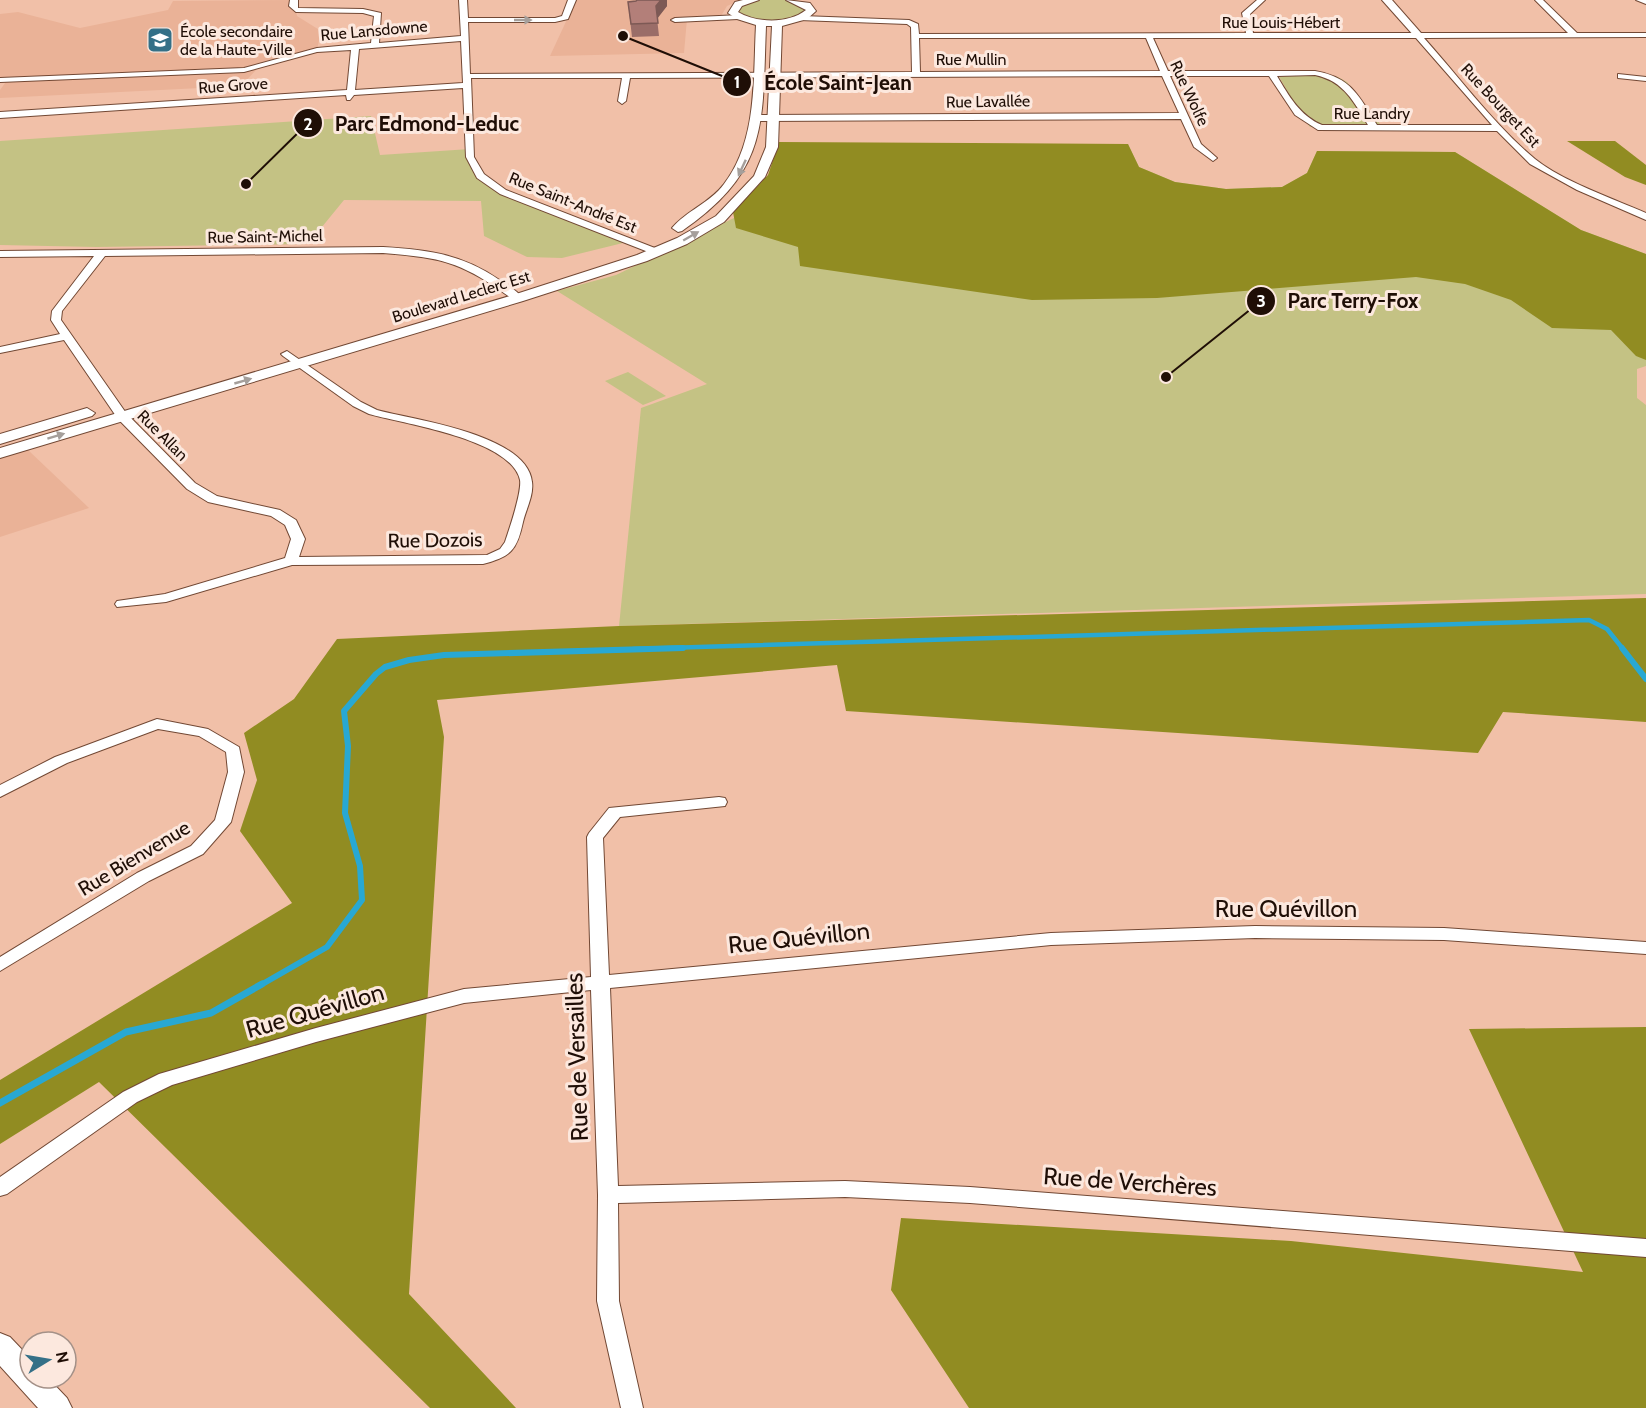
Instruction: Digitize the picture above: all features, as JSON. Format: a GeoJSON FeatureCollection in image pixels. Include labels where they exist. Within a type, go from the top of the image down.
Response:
{"type":"FeatureCollection","features":[{"type":"Feature","properties":{"kind":"street"},"geometry":{"type":"LineString","coordinates":[[294,0],[293,6],[296,10],[363,11],[378,15],[375,44]]}},
{"type":"Feature","properties":{"kind":"street","name":"Rue Saint-André Est"},"geometry":{"type":"LineString","coordinates":[[463,0],[470,157],[480,176],[503,192],[656,252]]}},
{"type":"Feature","properties":{"kind":"street"},"geometry":{"type":"LineString","coordinates":[[465,20],[555,20],[565,17],[572,0]]}},
{"type":"Feature","properties":{"kind":"street"},"geometry":{"type":"LineString","coordinates":[[738,17],[733,13],[734,7],[754,0]]}},
{"type":"Feature","properties":{"kind":"street"},"geometry":{"type":"LineString","coordinates":[[791,0],[810,8],[808,14],[802,18]]}},
{"type":"Feature","properties":{"kind":"street"},"geometry":{"type":"LineString","coordinates":[[1250,35],[1246,13],[1261,0]]}},
{"type":"Feature","properties":{"kind":"street","name":"Rue Bourget Est"},"geometry":{"type":"LineString","coordinates":[[1387,0],[1499,128],[1533,162],[1646,217]]}},
{"type":"Feature","properties":{"kind":"street"},"geometry":{"type":"LineString","coordinates":[[1539,0],[1573,33]]}},
{"type":"Feature","properties":{"kind":"street"},"geometry":{"type":"LineString","coordinates":[[1640,0],[1646,2]]}},
{"type":"Feature","properties":{"kind":"street"},"geometry":{"type":"LineString","coordinates":[[675,20],[738,17],[761,22],[802,18],[904,21],[915,26],[916,74]]}},
{"type":"Feature","properties":{"kind":"street","name":"Boulevard Leclerc Est"},"geometry":{"type":"LineString","coordinates":[[0,439],[300,364],[513,294],[641,246],[699,216],[737,177],[751,148],[761,22]]}},
{"type":"Feature","properties":{"kind":"street","name":"Boulevard Leclerc Est"},"geometry":{"type":"LineString","coordinates":[[0,453],[118,410],[287,354],[513,294],[656,252],[682,241],[720,219],[759,177],[772,147],[777,22]]}},
{"type":"Feature","properties":{"kind":"street","name":"Rue Louis-Hébert"},"geometry":{"type":"LineString","coordinates":[[916,36],[1573,33],[1645,35]]}},
{"type":"Feature","properties":{"kind":"street","name":"Rue Wolfe"},"geometry":{"type":"LineString","coordinates":[[1148,35],[1197,145],[1213,158]]}},
{"type":"Feature","properties":{"kind":"street","name":"Rue Lansdowne"},"geometry":{"type":"LineString","coordinates":[[0,80],[244,70],[296,54],[375,44],[465,38]]}},
{"type":"Feature","properties":{"kind":"street"},"geometry":{"type":"LineString","coordinates":[[350,95],[355,46]]}},
{"type":"Feature","properties":{"kind":"street","name":"Rue Landry"},"geometry":{"type":"LineString","coordinates":[[1272,73],[1288,102],[1310,124],[1321,128],[1499,128]]}},
{"type":"Feature","properties":{"kind":"street","name":"Rue Mullin"},"geometry":{"type":"LineString","coordinates":[[468,84],[626,75],[1322,74],[1340,79],[1346,84],[1374,128]]}},
{"type":"Feature","properties":{"kind":"street"},"geometry":{"type":"LineString","coordinates":[[622,101],[626,75]]}},
{"type":"Feature","properties":{"kind":"street"},"geometry":{"type":"LineString","coordinates":[[1621,76],[1646,79]]}},
{"type":"Feature","properties":{"kind":"street","name":"Rue Grove"},"geometry":{"type":"LineString","coordinates":[[0,121],[468,84]]}},
{"type":"Feature","properties":{"kind":"street","name":"Rue Grove"},"geometry":{"type":"LineString","coordinates":[[0,116],[350,95]]}},
{"type":"Feature","properties":{"kind":"street","name":"Rue Lavallée"},"geometry":{"type":"LineString","coordinates":[[755,118],[1184,116]]}},
{"type":"Feature","properties":{"kind":"street"},"geometry":{"type":"LineString","coordinates":[[751,148],[772,147]]}},
{"type":"Feature","properties":{"kind":"street","name":"Rue Saint-Michel"},"geometry":{"type":"LineString","coordinates":[[0,254],[383,250],[425,253],[453,259],[471,267],[513,294]]}},
{"type":"Feature","properties":{"kind":"street","name":"Rue Allan"},"geometry":{"type":"LineString","coordinates":[[101,254],[57,311],[56,320],[118,410],[191,486],[213,499],[275,513],[291,523],[298,539],[291,561]]}},
{"type":"Feature","properties":{"kind":"street"},"geometry":{"type":"LineString","coordinates":[[0,350],[69,336]]}},
{"type":"Feature","properties":{"kind":"street","name":"Rue Dozois"},"geometry":{"type":"LineString","coordinates":[[122,604],[166,598],[291,561],[483,560],[501,556],[512,544],[526,481],[522,469],[513,456],[489,442],[373,412],[357,404],[287,354]]}},
{"type":"Feature","properties":{"kind":"street","name":"Rue Bienvenue"},"geometry":{"type":"LineString","coordinates":[[0,792],[61,760],[157,724],[203,732],[234,750],[236,772],[222,822],[197,849],[143,877],[0,965]]}},
{"type":"Feature","properties":{"kind":"street","name":"Rue de Versailles"},"geometry":{"type":"LineString","coordinates":[[632,1408],[609,1301],[608,1195],[595,837],[615,812],[719,802]]}},
{"type":"Feature","properties":{"kind":"street","name":"Rue Quévillon"},"geometry":{"type":"LineString","coordinates":[[0,1188],[130,1097],[166,1080],[316,1035],[464,996],[1051,939],[1244,932],[1444,934],[1646,948]]}},
{"type":"Feature","properties":{"kind":"street","name":"Rue de Verchères"},"geometry":{"type":"LineString","coordinates":[[608,1195],[845,1189],[970,1195],[1646,1248]]}},
{"type":"Feature","properties":{"kind":"street"},"geometry":{"type":"LineString","coordinates":[[0,1346],[57,1408]]}},
{"type":"Feature","properties":{"kind":"shaded area","name":"École secondaire de la Haute-Ville"},"geometry":{"type":"Polygon","coordinates":[[[294,0],[297,16],[321,31],[317,50],[258,68],[241,86],[0,98],[0,90],[8,79],[0,79],[0,14],[18,12],[80,28],[168,10],[173,1],[294,0]]]}},
{"type":"Feature","properties":{"kind":"shaded area"},"geometry":{"type":"Polygon","coordinates":[[[576,0],[741,0],[727,6],[721,16],[687,19],[684,53],[550,56],[576,0]]]}},
{"type":"Feature","properties":{"kind":"shaded area"},"geometry":{"type":"Polygon","coordinates":[[[753,0],[791,0],[810,8],[802,18],[768,22],[738,17],[734,7],[753,0]]]}},
{"type":"Feature","properties":{"kind":"shaded area"},"geometry":{"type":"Polygon","coordinates":[[[1317,72],[1338,77],[1347,82],[1384,129],[1310,127],[1277,73],[1317,72]]]}},
{"type":"Feature","properties":{"kind":"shaded area"},"geometry":{"type":"Polygon","coordinates":[[[371,116],[380,155],[470,149],[480,176],[503,192],[631,241],[562,258],[527,257],[484,236],[481,201],[344,200],[308,244],[96,247],[0,245],[0,141],[371,116]]]}},
{"type":"Feature","properties":{"kind":"shaded area"},"geometry":{"type":"Polygon","coordinates":[[[1567,141],[1615,141],[1646,165],[1646,185],[1625,177],[1567,141]]]}},
{"type":"Feature","properties":{"kind":"shaded area"},"geometry":{"type":"Polygon","coordinates":[[[779,142],[1128,144],[1139,167],[1175,182],[1226,189],[1282,187],[1307,173],[1317,151],[1455,152],[1581,230],[1646,254],[1646,360],[1636,356],[1611,330],[1552,328],[1511,300],[1465,284],[1416,277],[1157,298],[1032,300],[800,266],[798,247],[736,228],[733,212],[768,175],[779,142]]]}},
{"type":"Feature","properties":{"kind":"shaded area"},"geometry":{"type":"Polygon","coordinates":[[[1128,144],[1139,167],[1175,182],[1226,189],[1282,187],[1307,173],[1317,151],[1455,152],[1581,230],[1646,254],[1646,366],[1637,369],[1637,398],[1646,405],[1646,594],[619,626],[641,408],[707,384],[557,291],[616,275],[736,217],[1128,144]]]}},
{"type":"Feature","properties":{"kind":"shaded area"},"geometry":{"type":"Polygon","coordinates":[[[628,372],[666,396],[643,405],[605,381],[628,372]]]}},
{"type":"Feature","properties":{"kind":"shaded area"},"geometry":{"type":"Polygon","coordinates":[[[28,450],[89,508],[0,537],[0,458],[28,450]]]}},
{"type":"Feature","properties":{"kind":"shaded area"},"geometry":{"type":"Polygon","coordinates":[[[1646,598],[1646,722],[1503,712],[1478,753],[846,711],[837,665],[437,700],[444,737],[409,1294],[516,1408],[430,1408],[99,1082],[0,1144],[0,1080],[292,903],[240,831],[257,780],[244,733],[294,699],[337,639],[619,626],[1646,598]]]}},
{"type":"Feature","properties":{"kind":"shaded area"},"geometry":{"type":"Polygon","coordinates":[[[1646,1027],[1646,1408],[969,1408],[891,1290],[901,1218],[1291,1241],[1583,1272],[1469,1029],[1646,1027]]]}},
{"type":"Feature","properties":{"kind":"building"},"geometry":{"type":"Polygon","coordinates":[[[661,0],[656,6],[658,23],[631,24],[628,2],[661,0]]]}},
{"type":"Feature","properties":{"kind":"waterway"},"geometry":{"type":"LineString","coordinates":[[633,649],[1589,620],[1607,629],[1623,649]]}},
{"type":"Feature","properties":{"kind":"waterway"},"geometry":{"type":"LineString","coordinates":[[259,986],[327,947],[362,900],[360,866],[345,813],[348,746],[344,711],[376,674],[385,667],[409,660],[444,655],[683,648]]}},
{"type":"Feature","properties":{"kind":"waterway"},"geometry":{"type":"LineString","coordinates":[[1622,648],[1646,679]]}},
{"type":"Feature","properties":{"kind":"waterway"},"geometry":{"type":"LineString","coordinates":[[0,1103],[126,1032],[211,1013],[262,984]]}},
{"type":"Feature","properties":{"kind":"place","name":"École Saint-Jean"},"geometry":{"type":"Point","coordinates":[623,36]}},
{"type":"Feature","properties":{"kind":"place","name":"École secondaire de la Haute-Ville"},"geometry":{"type":"Point","coordinates":[160,40]}},
{"type":"Feature","properties":{"kind":"place","name":"Parc Edmond-Leduc"},"geometry":{"type":"Point","coordinates":[246,184]}},
{"type":"Feature","properties":{"kind":"place","name":"Parc Terry-Fox"},"geometry":{"type":"Point","coordinates":[1166,377]}}]}
